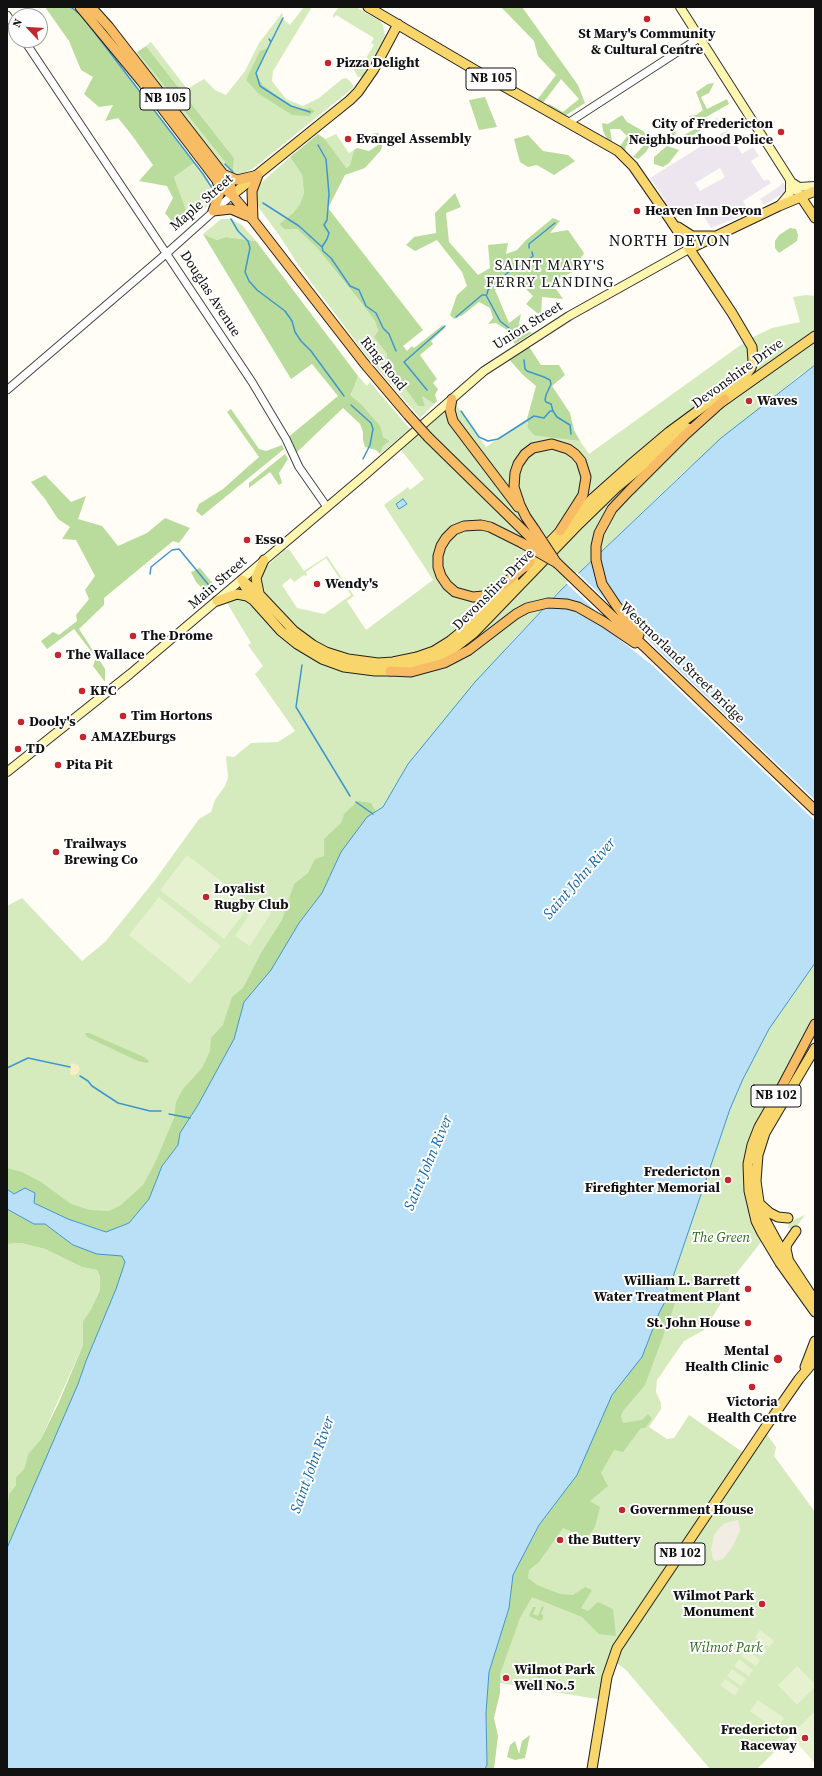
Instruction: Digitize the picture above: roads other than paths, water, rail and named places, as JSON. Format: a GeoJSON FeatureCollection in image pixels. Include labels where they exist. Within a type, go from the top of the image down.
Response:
{"type":"FeatureCollection","features":[{"type":"Feature","properties":{"kind":"highway","name":"Ring Road"},"geometry":{"type":"LineString","coordinates":[[80,7],[218,175],[230,183],[232,195],[383,387],[428,437],[529,536]]}},
{"type":"Feature","properties":{"kind":"highway","name":"Ring Road"},"geometry":{"type":"LineString","coordinates":[[91,7],[108,27],[218,175]]}},
{"type":"Feature","properties":{"kind":"highway"},"geometry":{"type":"LineString","coordinates":[[218,175],[237,180],[258,175],[252,191],[253,220],[231,209],[213,211],[220,189],[218,175]]}},
{"type":"Feature","properties":{"kind":"highway"},"geometry":{"type":"LineString","coordinates":[[452,399],[450,410],[453,421],[526,518]]}},
{"type":"Feature","properties":{"kind":"highway"},"geometry":{"type":"LineString","coordinates":[[659,660],[616,605],[602,584],[596,560],[596,546],[599,532],[612,509],[645,474],[725,399]]}},
{"type":"Feature","properties":{"kind":"highway"},"geometry":{"type":"LineString","coordinates":[[557,563],[529,536],[526,518],[514,487],[515,473],[518,464],[525,454],[534,448],[552,444],[568,449],[581,461],[586,477],[586,486],[579,504],[560,531]]}},
{"type":"Feature","properties":{"kind":"highway"},"geometry":{"type":"LineString","coordinates":[[530,562],[503,585],[483,596],[473,597],[464,596],[455,592],[448,586],[441,576],[438,567],[438,556],[441,546],[454,530],[464,526],[477,525],[529,536],[557,563]]}},
{"type":"Feature","properties":{"kind":"highway","name":"Westmorland Street Bridge"},"geometry":{"type":"LineString","coordinates":[[557,563],[815,810]]}},
{"type":"Feature","properties":{"kind":"highway"},"geometry":{"type":"LineString","coordinates":[[390,671],[416,671],[452,660],[479,644],[516,614],[538,604],[553,602],[567,604],[590,613],[659,660]]}},
{"type":"Feature","properties":{"kind":"highway"},"geometry":{"type":"LineString","coordinates":[[778,1094],[815,1024]]}},
{"type":"Feature","properties":{"kind":"main road"},"geometry":{"type":"LineString","coordinates":[[680,7],[789,180],[815,218]]}},
{"type":"Feature","properties":{"kind":"main road"},"geometry":{"type":"LineString","coordinates":[[370,8],[398,24]]}},
{"type":"Feature","properties":{"kind":"main road"},"geometry":{"type":"LineString","coordinates":[[370,8],[382,18],[387,25],[388,34],[386,46]]}},
{"type":"Feature","properties":{"kind":"main road","name":"NB 105"},"geometry":{"type":"LineString","coordinates":[[398,24],[568,123],[608,144],[626,158],[669,218],[689,249]]}},
{"type":"Feature","properties":{"kind":"main road","name":"Maple Street"},"geometry":{"type":"LineString","coordinates":[[232,195],[350,100],[363,86],[398,24]]}},
{"type":"Feature","properties":{"kind":"main road"},"geometry":{"type":"LineString","coordinates":[[386,46],[400,34],[415,35]]}},
{"type":"Feature","properties":{"kind":"main road"},"geometry":{"type":"LineString","coordinates":[[789,180],[799,187],[815,186]]}},
{"type":"Feature","properties":{"kind":"main road"},"geometry":{"type":"LineString","coordinates":[[780,206],[790,193],[789,180]]}},
{"type":"Feature","properties":{"kind":"main road","name":"Union Street"},"geometry":{"type":"LineString","coordinates":[[327,507],[484,370],[526,342],[689,249],[714,236],[815,191]]}},
{"type":"Feature","properties":{"kind":"main road"},"geometry":{"type":"LineString","coordinates":[[815,195],[813,201],[815,210]]}},
{"type":"Feature","properties":{"kind":"main road"},"geometry":{"type":"LineString","coordinates":[[669,218],[681,230],[692,236],[714,236]]}},
{"type":"Feature","properties":{"kind":"main road","name":"Devonshire Drive"},"geometry":{"type":"LineString","coordinates":[[258,598],[304,639],[326,652],[348,659],[364,662],[393,662],[417,657],[434,651],[450,641],[477,618],[560,531],[611,481],[649,448],[745,376],[751,368],[753,361],[752,347],[732,313],[689,249]]}},
{"type":"Feature","properties":{"kind":"main road","name":"Devonshire Drive"},"geometry":{"type":"LineString","coordinates":[[242,580],[258,598],[282,631],[297,644],[322,659],[355,669],[390,671],[415,666],[437,658],[462,642],[488,618],[579,524],[616,488],[654,455],[725,399],[815,336]]}},
{"type":"Feature","properties":{"kind":"main road","name":"Main Street"},"geometry":{"type":"LineString","coordinates":[[7,772],[27,758],[108,690],[126,678],[327,507]]}},
{"type":"Feature","properties":{"kind":"main road"},"geometry":{"type":"LineString","coordinates":[[217,601],[237,594],[258,598],[256,578],[264,560]]}},
{"type":"Feature","properties":{"kind":"main road","name":"Main Street"},"geometry":{"type":"LineString","coordinates":[[7,778],[89,714],[112,694],[126,678]]}},
{"type":"Feature","properties":{"kind":"main road","name":"NB 102"},"geometry":{"type":"LineString","coordinates":[[811,1298],[780,1263],[762,1233],[756,1220],[749,1191],[748,1164],[752,1145],[759,1127],[815,1033]]}},
{"type":"Feature","properties":{"kind":"main road","name":"NB 102"},"geometry":{"type":"LineString","coordinates":[[815,1048],[774,1115],[761,1144],[756,1172],[759,1202],[763,1216],[772,1234],[811,1298],[815,1312]]}},
{"type":"Feature","properties":{"kind":"main road"},"geometry":{"type":"LineString","coordinates":[[759,1202],[770,1213],[778,1217],[788,1218]]}},
{"type":"Feature","properties":{"kind":"main road"},"geometry":{"type":"LineString","coordinates":[[788,1260],[786,1249],[787,1244],[796,1231]]}},
{"type":"Feature","properties":{"kind":"main road","name":"NB 102"},"geometry":{"type":"LineString","coordinates":[[799,1379],[815,1341]]}},
{"type":"Feature","properties":{"kind":"main road","name":"NB 102"},"geometry":{"type":"LineString","coordinates":[[592,1769],[607,1677],[617,1648],[799,1379],[815,1360]]}},
{"type":"Feature","properties":{"kind":"street"},"geometry":{"type":"LineString","coordinates":[[568,123],[699,38]]}},
{"type":"Feature","properties":{"kind":"street","name":"Douglas Avenue"},"geometry":{"type":"LineString","coordinates":[[29,48],[252,382],[300,467],[327,507]]}},
{"type":"Feature","properties":{"kind":"street","name":"Maple Street"},"geometry":{"type":"LineString","coordinates":[[7,390],[167,253],[232,195]]}},
{"type":"Feature","properties":{"kind":"water","name":"Saint John River"},"geometry":{"type":"Polygon","coordinates":[[[815,365],[815,963],[769,1029],[743,1079],[730,1109],[673,1277],[666,1282],[668,1296],[659,1313],[642,1357],[612,1395],[577,1475],[539,1525],[513,1575],[509,1608],[489,1672],[486,1713],[487,1765],[485,1769],[7,1769],[7,1548],[78,1384],[116,1289],[125,1262],[122,1256],[97,1254],[73,1245],[45,1224],[34,1224],[7,1209],[7,1189],[14,1194],[25,1188],[35,1193],[34,1203],[68,1219],[106,1232],[129,1223],[149,1199],[162,1166],[178,1145],[180,1133],[198,1105],[234,1039],[244,1002],[271,970],[299,923],[322,893],[341,852],[367,817],[383,807],[408,764],[475,682],[561,590],[721,438],[815,365]]]}},
{"type":"Feature","properties":{"kind":"water"},"geometry":{"type":"Polygon","coordinates":[[[403,499],[407,504],[399,509],[396,504],[403,499]]]}},
{"type":"Feature","properties":{"kind":"waterway"},"geometry":{"type":"LineString","coordinates":[[71,7],[82,16],[203,174],[214,191]]}},
{"type":"Feature","properties":{"kind":"waterway"},"geometry":{"type":"LineString","coordinates":[[271,42],[283,18]]}},
{"type":"Feature","properties":{"kind":"waterway"},"geometry":{"type":"LineString","coordinates":[[269,39],[271,42],[256,73],[260,86],[291,106],[310,112]]}},
{"type":"Feature","properties":{"kind":"waterway"},"geometry":{"type":"LineString","coordinates":[[318,145],[326,159],[329,194],[327,220],[324,225],[329,233],[322,247],[323,251],[331,258],[350,286],[359,290],[366,306],[376,313],[383,328],[389,334],[396,351]]}},
{"type":"Feature","properties":{"kind":"waterway"},"geometry":{"type":"LineString","coordinates":[[225,164],[233,172]]}},
{"type":"Feature","properties":{"kind":"waterway"},"geometry":{"type":"LineString","coordinates":[[263,203],[299,226],[322,247]]}},
{"type":"Feature","properties":{"kind":"waterway"},"geometry":{"type":"LineString","coordinates":[[231,219],[238,231],[248,241],[250,248],[245,272],[249,281],[257,290],[285,311],[292,321],[295,332],[301,341],[311,351],[344,396]]}},
{"type":"Feature","properties":{"kind":"waterway"},"geometry":{"type":"LineString","coordinates":[[529,248],[529,244],[555,223]]}},
{"type":"Feature","properties":{"kind":"waterway"},"geometry":{"type":"LineString","coordinates":[[487,294],[488,290],[513,268],[519,267],[533,256],[532,252]]}},
{"type":"Feature","properties":{"kind":"waterway"},"geometry":{"type":"LineString","coordinates":[[456,317],[482,295],[486,295],[500,321],[514,332]]}},
{"type":"Feature","properties":{"kind":"waterway"},"geometry":{"type":"LineString","coordinates":[[427,390],[404,362],[445,326]]}},
{"type":"Feature","properties":{"kind":"waterway"},"geometry":{"type":"LineString","coordinates":[[524,360],[525,369],[527,371],[550,380],[551,384],[545,400],[551,404],[557,417],[570,425],[571,434]]}},
{"type":"Feature","properties":{"kind":"waterway"},"geometry":{"type":"LineString","coordinates":[[351,405],[371,423],[373,429],[370,445],[363,459]]}},
{"type":"Feature","properties":{"kind":"waterway"},"geometry":{"type":"LineString","coordinates":[[461,411],[479,437],[488,441],[498,439],[534,416],[544,418],[550,411],[553,411]]}},
{"type":"Feature","properties":{"kind":"waterway"},"geometry":{"type":"LineString","coordinates":[[150,574],[151,567],[172,550],[179,549],[212,589]]}},
{"type":"Feature","properties":{"kind":"waterway"},"geometry":{"type":"LineString","coordinates":[[302,665],[296,707],[350,796]]}},
{"type":"Feature","properties":{"kind":"waterway"},"geometry":{"type":"LineString","coordinates":[[356,802],[373,814]]}},
{"type":"Feature","properties":{"kind":"waterway"},"geometry":{"type":"LineString","coordinates":[[7,1068],[28,1058],[70,1067]]}},
{"type":"Feature","properties":{"kind":"waterway"},"geometry":{"type":"LineString","coordinates":[[80,1076],[88,1081],[92,1086],[118,1103],[150,1111],[161,1111]]}},
{"type":"Feature","properties":{"kind":"waterway"},"geometry":{"type":"LineString","coordinates":[[169,1114],[190,1118]]}},
{"type":"Feature","properties":{"kind":"place","name":"St Mary's Community & Cultural Centre"},"geometry":{"type":"Point","coordinates":[647,19]}},
{"type":"Feature","properties":{"kind":"place","name":"Pizza Delight"},"geometry":{"type":"Point","coordinates":[328,63]}},
{"type":"Feature","properties":{"kind":"place","name":"City of Fredericton Neighbourhood Police"},"geometry":{"type":"Point","coordinates":[781,132]}},
{"type":"Feature","properties":{"kind":"place","name":"Evangel Assembly"},"geometry":{"type":"Point","coordinates":[348,139]}},
{"type":"Feature","properties":{"kind":"place","name":"Heaven Inn Devon"},"geometry":{"type":"Point","coordinates":[637,211]}},
{"type":"Feature","properties":{"kind":"place","name":"Waves"},"geometry":{"type":"Point","coordinates":[749,401]}},
{"type":"Feature","properties":{"kind":"place","name":"Esso"},"geometry":{"type":"Point","coordinates":[247,540]}},
{"type":"Feature","properties":{"kind":"place","name":"Wendy's"},"geometry":{"type":"Point","coordinates":[317,584]}},
{"type":"Feature","properties":{"kind":"place","name":"The Drome"},"geometry":{"type":"Point","coordinates":[133,636]}},
{"type":"Feature","properties":{"kind":"place","name":"The Wallace"},"geometry":{"type":"Point","coordinates":[58,655]}},
{"type":"Feature","properties":{"kind":"place","name":"KFC"},"geometry":{"type":"Point","coordinates":[82,691]}},
{"type":"Feature","properties":{"kind":"place","name":"Tim Hortons"},"geometry":{"type":"Point","coordinates":[123,716]}},
{"type":"Feature","properties":{"kind":"place","name":"Dooly's"},"geometry":{"type":"Point","coordinates":[21,722]}},
{"type":"Feature","properties":{"kind":"place","name":"AMAZEburgs"},"geometry":{"type":"Point","coordinates":[83,737]}},
{"type":"Feature","properties":{"kind":"place","name":"TD"},"geometry":{"type":"Point","coordinates":[18,749]}},
{"type":"Feature","properties":{"kind":"place","name":"Pita Pit"},"geometry":{"type":"Point","coordinates":[58,765]}},
{"type":"Feature","properties":{"kind":"place","name":"Trailways Brewing Co"},"geometry":{"type":"Point","coordinates":[56,852]}},
{"type":"Feature","properties":{"kind":"place","name":"Loyalist Rugby Club"},"geometry":{"type":"Point","coordinates":[206,897]}},
{"type":"Feature","properties":{"kind":"place","name":"Fredericton Firefighter Memorial"},"geometry":{"type":"Point","coordinates":[728,1180]}},
{"type":"Feature","properties":{"kind":"place","name":"William L. Barrett Water Treatment Plant"},"geometry":{"type":"Point","coordinates":[748,1289]}},
{"type":"Feature","properties":{"kind":"place","name":"St. John House"},"geometry":{"type":"Point","coordinates":[748,1323]}},
{"type":"Feature","properties":{"kind":"place","name":"Mental Health Clinic"},"geometry":{"type":"Point","coordinates":[778,1359]}},
{"type":"Feature","properties":{"kind":"place","name":"Victoria Health Centre"},"geometry":{"type":"Point","coordinates":[752,1387]}},
{"type":"Feature","properties":{"kind":"place","name":"Government House"},"geometry":{"type":"Point","coordinates":[622,1510]}},
{"type":"Feature","properties":{"kind":"place","name":"the Buttery"},"geometry":{"type":"Point","coordinates":[560,1540]}},
{"type":"Feature","properties":{"kind":"place","name":"Wilmot Park Monument"},"geometry":{"type":"Point","coordinates":[762,1604]}},
{"type":"Feature","properties":{"kind":"place","name":"Wilmot Park Well No.5"},"geometry":{"type":"Point","coordinates":[506,1678]}},
{"type":"Feature","properties":{"kind":"place","name":"Fredericton Raceway"},"geometry":{"type":"Point","coordinates":[805,1738]}},
{"type":"Feature","properties":{"kind":"district","name":"NORTH DEVON"},"geometry":{"type":"Point","coordinates":[670,242]}},
{"type":"Feature","properties":{"kind":"district","name":"SAINT MARY'S FERRY LANDING"},"geometry":{"type":"Point","coordinates":[550,274]}},
{"type":"Feature","properties":{"kind":"park label","name":"The Green"},"geometry":{"type":"Point","coordinates":[721,1238]}},
{"type":"Feature","properties":{"kind":"park label","name":"Wilmot Park"},"geometry":{"type":"Point","coordinates":[726,1648]}}]}
